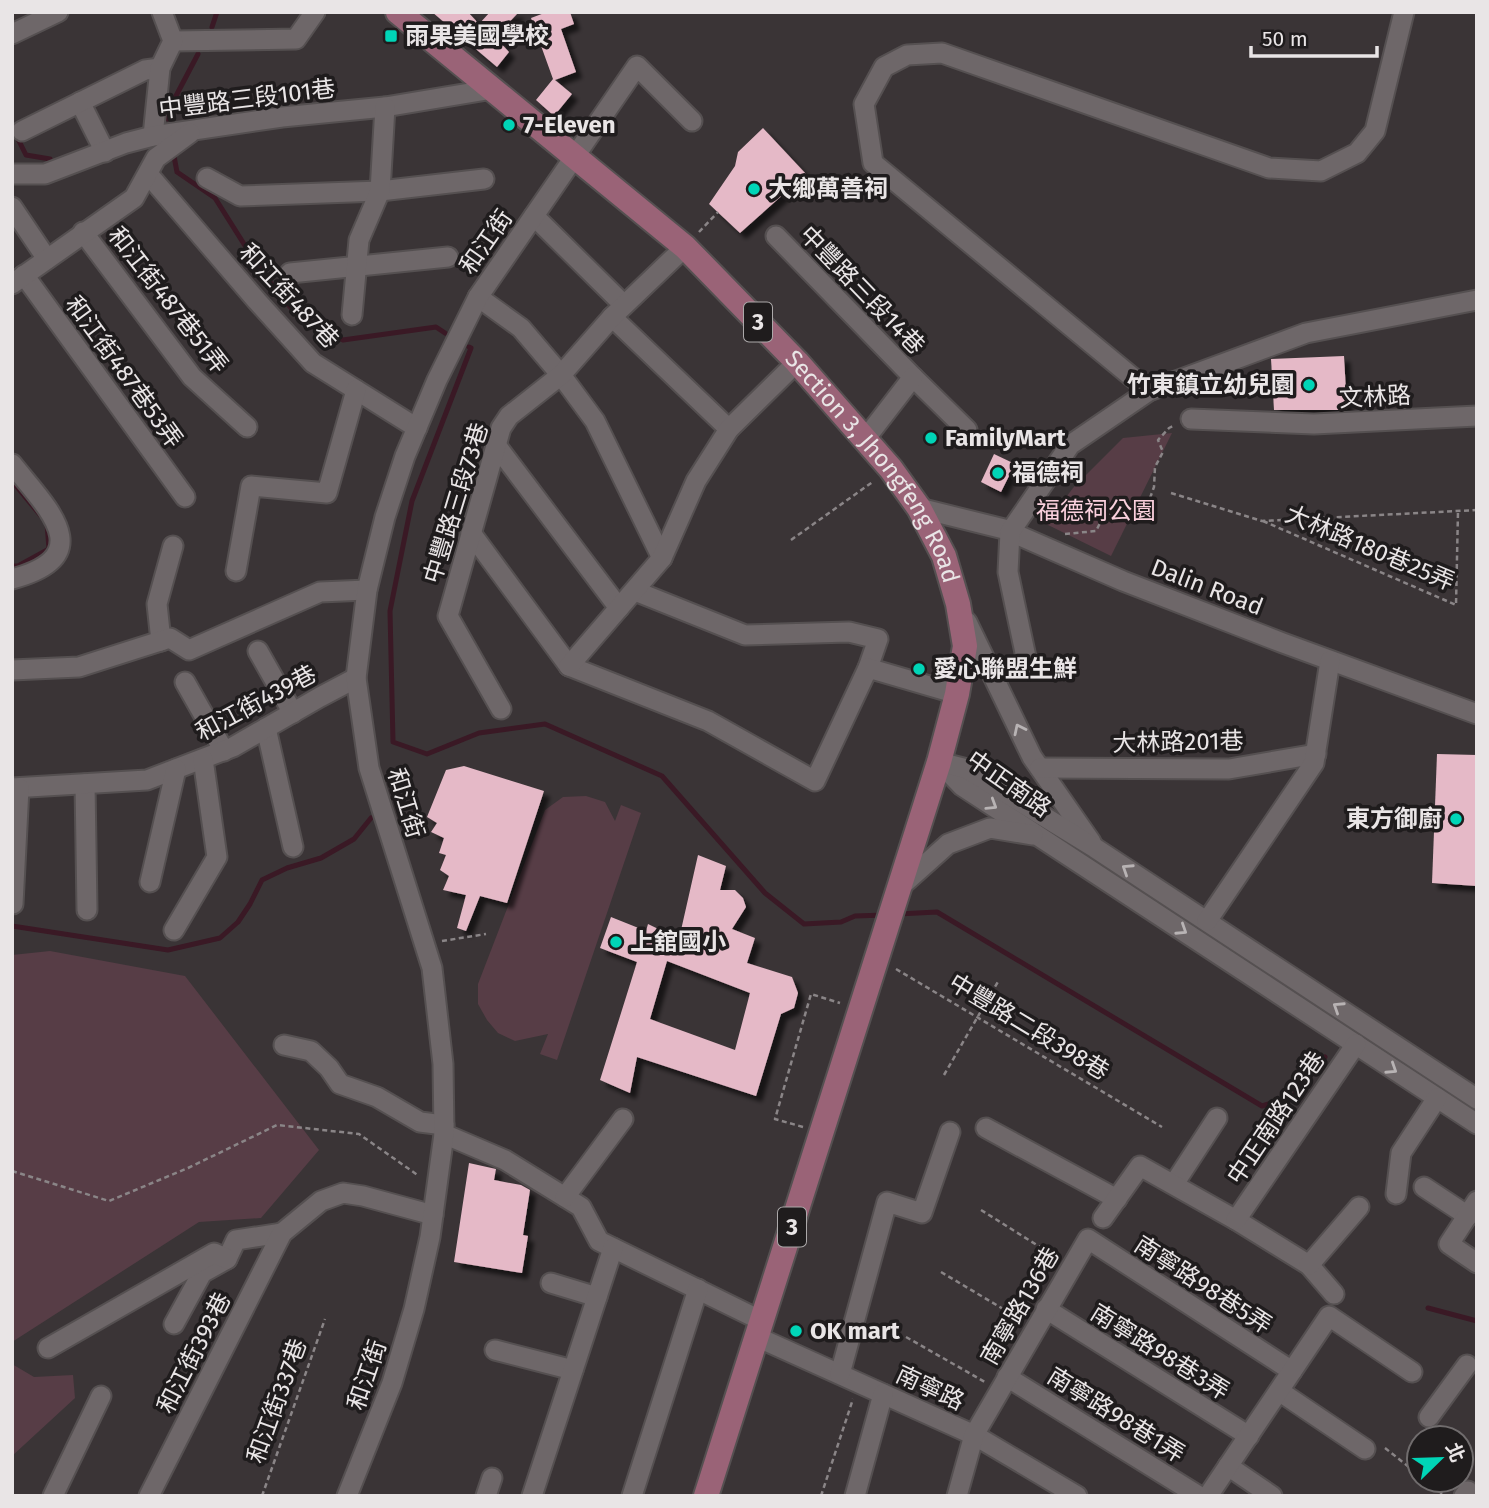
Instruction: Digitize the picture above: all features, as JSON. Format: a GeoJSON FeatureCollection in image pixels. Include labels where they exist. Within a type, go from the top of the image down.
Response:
{"type":"FeatureCollection","features":[{"type":"Feature","properties":{"kind":"main road","name":"Section 3, Jhongfeng Road"},"geometry":{"type":"LineString","coordinates":[[398,12],[685,247],[797,362],[891,469],[919,508],[944,556],[958,604],[965,646],[957,694],[939,762]]}},
{"type":"Feature","properties":{"kind":"main road","name":"3"},"geometry":{"type":"LineString","coordinates":[[706,1496],[939,762]]}},
{"type":"Feature","properties":{"kind":"street"},"geometry":{"type":"LineString","coordinates":[[15,26],[58,12]]}},
{"type":"Feature","properties":{"kind":"street"},"geometry":{"type":"LineString","coordinates":[[153,136],[160,68],[173,41],[162,12]]}},
{"type":"Feature","properties":{"kind":"street"},"geometry":{"type":"LineString","coordinates":[[173,41],[296,39],[315,12]]}},
{"type":"Feature","properties":{"kind":"street"},"geometry":{"type":"LineString","coordinates":[[1149,391],[873,163],[864,104],[884,67],[907,55],[942,53],[1269,168],[1321,171],[1356,153],[1375,131],[1404,12]]}},
{"type":"Feature","properties":{"kind":"street","name":"和江街"},"geometry":{"type":"LineString","coordinates":[[347,1496],[392,1383],[414,1309],[433,1215],[444,1129],[443,1064],[432,968],[369,768],[356,678],[367,590],[385,517],[405,456],[437,380],[478,296],[637,66],[692,121]]}},
{"type":"Feature","properties":{"kind":"street"},"geometry":{"type":"LineString","coordinates":[[22,131],[145,70],[160,68]]}},
{"type":"Feature","properties":{"kind":"street","name":"中豐路三段101巷"},"geometry":{"type":"LineString","coordinates":[[12,174],[45,174],[126,143],[153,136],[282,117],[385,107],[493,89]]}},
{"type":"Feature","properties":{"kind":"street"},"geometry":{"type":"LineString","coordinates":[[79,102],[105,152]]}},
{"type":"Feature","properties":{"kind":"street"},"geometry":{"type":"LineString","coordinates":[[352,315],[359,240],[380,191],[385,107]]}},
{"type":"Feature","properties":{"kind":"street"},"geometry":{"type":"LineString","coordinates":[[18,280],[134,198],[156,158],[192,131]]}},
{"type":"Feature","properties":{"kind":"street","name":"和江街487巷"},"geometry":{"type":"LineString","coordinates":[[148,174],[313,363],[417,428]]}},
{"type":"Feature","properties":{"kind":"street"},"geometry":{"type":"LineString","coordinates":[[207,178],[240,196],[380,191],[484,179]]}},
{"type":"Feature","properties":{"kind":"street"},"geometry":{"type":"LineString","coordinates":[[12,207],[47,259]]}},
{"type":"Feature","properties":{"kind":"street"},"geometry":{"type":"LineString","coordinates":[[534,216],[618,311],[729,429]]}},
{"type":"Feature","properties":{"kind":"street","name":"和江街487巷51弄"},"geometry":{"type":"LineString","coordinates":[[83,232],[192,377],[247,427]]}},
{"type":"Feature","properties":{"kind":"street","name":"中豐路三段14巷"},"geometry":{"type":"LineString","coordinates":[[776,236],[967,430]]}},
{"type":"Feature","properties":{"kind":"street","name":"中豐路三段73巷"},"geometry":{"type":"LineString","coordinates":[[501,709],[448,616],[501,428],[509,416],[561,375],[618,311],[685,247]]}},
{"type":"Feature","properties":{"kind":"street"},"geometry":{"type":"LineString","coordinates":[[290,273],[448,257]]}},
{"type":"Feature","properties":{"kind":"street","name":"和江街487巷53弄"},"geometry":{"type":"LineString","coordinates":[[18,280],[184,497]]}},
{"type":"Feature","properties":{"kind":"street"},"geometry":{"type":"LineString","coordinates":[[478,296],[521,328],[595,421],[662,558]]}},
{"type":"Feature","properties":{"kind":"street"},"geometry":{"type":"LineString","coordinates":[[1027,662],[1009,572],[1010,532],[1070,446],[1149,391],[1306,333],[1477,300]]}},
{"type":"Feature","properties":{"kind":"street"},"geometry":{"type":"LineString","coordinates":[[569,666],[662,558],[696,481],[729,429],[797,362]]}},
{"type":"Feature","properties":{"kind":"street","name":"中豐路三段14巷"},"geometry":{"type":"LineString","coordinates":[[866,438],[913,377]]}},
{"type":"Feature","properties":{"kind":"street"},"geometry":{"type":"LineString","coordinates":[[236,571],[251,486],[327,493],[356,390]]}},
{"type":"Feature","properties":{"kind":"street","name":"文林路"},"geometry":{"type":"LineString","coordinates":[[1191,419],[1314,424],[1477,416]]}},
{"type":"Feature","properties":{"kind":"street"},"geometry":{"type":"LineString","coordinates":[[496,445],[619,608]]}},
{"type":"Feature","properties":{"kind":"street"},"geometry":{"type":"LineString","coordinates":[[12,464],[52,515],[61,541],[59,551],[50,563],[33,573],[12,579]]}},
{"type":"Feature","properties":{"kind":"street","name":"Dalin Road"},"geometry":{"type":"LineString","coordinates":[[919,508],[1010,532],[1136,586],[1477,714]]}},
{"type":"Feature","properties":{"kind":"street"},"geometry":{"type":"LineString","coordinates":[[471,533],[569,666],[708,721],[816,781],[868,668],[878,639],[849,632],[745,635],[635,591]]}},
{"type":"Feature","properties":{"kind":"street"},"geometry":{"type":"LineString","coordinates":[[160,641],[157,604],[173,546]]}},
{"type":"Feature","properties":{"kind":"street"},"geometry":{"type":"LineString","coordinates":[[12,670],[79,667],[170,638],[189,650],[320,592],[367,590]]}},
{"type":"Feature","properties":{"kind":"street"},"geometry":{"type":"LineString","coordinates":[[958,604],[1032,757],[1095,848]]}},
{"type":"Feature","properties":{"kind":"street"},"geometry":{"type":"LineString","coordinates":[[258,651],[293,713]]}},
{"type":"Feature","properties":{"kind":"street"},"geometry":{"type":"LineString","coordinates":[[1207,921],[1314,763],[1331,661]]}},
{"type":"Feature","properties":{"kind":"street"},"geometry":{"type":"LineString","coordinates":[[868,668],[957,694]]}},
{"type":"Feature","properties":{"kind":"street","name":"和江街439巷"},"geometry":{"type":"LineString","coordinates":[[16,788],[147,780],[225,751],[356,678]]}},
{"type":"Feature","properties":{"kind":"street"},"geometry":{"type":"LineString","coordinates":[[186,682],[225,751]]}},
{"type":"Feature","properties":{"kind":"street"},"geometry":{"type":"LineString","coordinates":[[267,728],[293,847]]}},
{"type":"Feature","properties":{"kind":"street","name":"大林路201巷"},"geometry":{"type":"LineString","coordinates":[[1040,768],[1229,769],[1316,754]]}},
{"type":"Feature","properties":{"kind":"street"},"geometry":{"type":"LineString","coordinates":[[174,930],[218,857],[203,759]]}},
{"type":"Feature","properties":{"kind":"street","name":"中正南路"},"geometry":{"type":"LineString","coordinates":[[939,762],[962,786],[1477,1124]]}},
{"type":"Feature","properties":{"kind":"street","name":"中正南路"},"geometry":{"type":"LineString","coordinates":[[939,762],[967,769],[1095,848],[1477,1099]]}},
{"type":"Feature","properties":{"kind":"street"},"geometry":{"type":"LineString","coordinates":[[150,882],[176,769]]}},
{"type":"Feature","properties":{"kind":"street"},"geometry":{"type":"LineString","coordinates":[[85,784],[86,910]]}},
{"type":"Feature","properties":{"kind":"street"},"geometry":{"type":"LineString","coordinates":[[13,905],[16,788]]}},
{"type":"Feature","properties":{"kind":"street"},"geometry":{"type":"LineString","coordinates":[[900,887],[948,844],[990,828],[1041,837]]}},
{"type":"Feature","properties":{"kind":"street","name":"中正南路123巷"},"geometry":{"type":"LineString","coordinates":[[1236,1220],[1356,1044]]}},
{"type":"Feature","properties":{"kind":"street"},"geometry":{"type":"LineString","coordinates":[[284,1045],[311,1051],[329,1068],[340,1084],[377,1097],[420,1122],[444,1129],[505,1160],[565,1197],[581,1207],[599,1241],[613,1248],[532,1496]]}},
{"type":"Feature","properties":{"kind":"street"},"geometry":{"type":"LineString","coordinates":[[1396,1194],[1401,1153],[1437,1098]]}},
{"type":"Feature","properties":{"kind":"street"},"geometry":{"type":"LineString","coordinates":[[1174,1184],[1217,1118]]}},
{"type":"Feature","properties":{"kind":"street"},"geometry":{"type":"LineString","coordinates":[[565,1197],[622,1119]]}},
{"type":"Feature","properties":{"kind":"street"},"geometry":{"type":"LineString","coordinates":[[986,1128],[1117,1199]]}},
{"type":"Feature","properties":{"kind":"street"},"geometry":{"type":"LineString","coordinates":[[840,1374],[887,1202],[922,1213],[950,1132]]}},
{"type":"Feature","properties":{"kind":"street","name":"中正南路123巷"},"geometry":{"type":"LineString","coordinates":[[1103,1217],[1140,1166],[1236,1220],[1308,1265],[1334,1294]]}},
{"type":"Feature","properties":{"kind":"street"},"geometry":{"type":"LineString","coordinates":[[1424,1187],[1472,1208],[1449,1244],[1477,1263]]}},
{"type":"Feature","properties":{"kind":"street","name":"和江街393巷"},"geometry":{"type":"LineString","coordinates":[[149,1496],[282,1233],[321,1201],[343,1193],[433,1215]]}},
{"type":"Feature","properties":{"kind":"street"},"geometry":{"type":"LineString","coordinates":[[1308,1265],[1359,1207]]}},
{"type":"Feature","properties":{"kind":"street","name":"和江街393巷"},"geometry":{"type":"LineString","coordinates":[[174,1324],[202,1273],[227,1258],[236,1240],[282,1233]]}},
{"type":"Feature","properties":{"kind":"street","name":"南寧路136巷"},"geometry":{"type":"LineString","coordinates":[[957,1496],[974,1435],[1088,1239]]}},
{"type":"Feature","properties":{"kind":"street","name":"南寧路98巷5弄"},"geometry":{"type":"LineString","coordinates":[[1088,1239],[1292,1371]]}},
{"type":"Feature","properties":{"kind":"street","name":"南寧路"},"geometry":{"type":"LineString","coordinates":[[613,1248],[698,1289],[759,1329],[840,1374],[974,1435],[1077,1496]]}},
{"type":"Feature","properties":{"kind":"street"},"geometry":{"type":"LineString","coordinates":[[48,1348],[214,1253],[227,1258]]}},
{"type":"Feature","properties":{"kind":"street"},"geometry":{"type":"LineString","coordinates":[[551,1283],[597,1297]]}},
{"type":"Feature","properties":{"kind":"street"},"geometry":{"type":"LineString","coordinates":[[632,1496],[698,1289]]}},
{"type":"Feature","properties":{"kind":"street","name":"南寧路98巷3弄"},"geometry":{"type":"LineString","coordinates":[[1046,1309],[1249,1436]]}},
{"type":"Feature","properties":{"kind":"street"},"geometry":{"type":"LineString","coordinates":[[1208,1496],[1329,1316],[1412,1372]]}},
{"type":"Feature","properties":{"kind":"street"},"geometry":{"type":"LineString","coordinates":[[495,1350],[573,1370]]}},
{"type":"Feature","properties":{"kind":"street"},"geometry":{"type":"LineString","coordinates":[[1429,1417],[1472,1368],[1451,1353]]}},
{"type":"Feature","properties":{"kind":"street","name":"南寧路98巷1弄"},"geometry":{"type":"LineString","coordinates":[[1003,1384],[1199,1496]]}},
{"type":"Feature","properties":{"kind":"street"},"geometry":{"type":"LineString","coordinates":[[1279,1391],[1375,1449]]}},
{"type":"Feature","properties":{"kind":"street"},"geometry":{"type":"LineString","coordinates":[[855,1496],[883,1394]]}},
{"type":"Feature","properties":{"kind":"street"},"geometry":{"type":"LineString","coordinates":[[53,1496],[101,1396]]}},
{"type":"Feature","properties":{"kind":"street"},"geometry":{"type":"LineString","coordinates":[[1228,1466],[1272,1496]]}},
{"type":"Feature","properties":{"kind":"path"},"geometry":{"type":"LineString","coordinates":[[685,247],[718,212]]}},
{"type":"Feature","properties":{"kind":"path"},"geometry":{"type":"LineString","coordinates":[[1051,549],[1066,534],[1096,531],[1103,517],[1115,512],[1128,522],[1139,516],[1141,508],[1150,498],[1154,487],[1155,467],[1163,452],[1158,440],[1176,422],[1191,419]]}},
{"type":"Feature","properties":{"kind":"path"},"geometry":{"type":"LineString","coordinates":[[791,540],[891,469]]}},
{"type":"Feature","properties":{"kind":"path","name":"大林路180巷25弄"},"geometry":{"type":"LineString","coordinates":[[1171,493],[1262,521],[1456,605],[1458,511]]}},
{"type":"Feature","properties":{"kind":"path","name":"大林路180巷25弄"},"geometry":{"type":"LineString","coordinates":[[1262,521],[1477,510]]}},
{"type":"Feature","properties":{"kind":"path"},"geometry":{"type":"LineString","coordinates":[[425,944],[486,934]]}},
{"type":"Feature","properties":{"kind":"path","name":"中豐路二段398巷"},"geometry":{"type":"LineString","coordinates":[[878,958],[1162,1127]]}},
{"type":"Feature","properties":{"kind":"path"},"geometry":{"type":"LineString","coordinates":[[944,1075],[999,980]]}},
{"type":"Feature","properties":{"kind":"path"},"geometry":{"type":"LineString","coordinates":[[823,1133],[775,1119],[811,994],[862,1009]]}},
{"type":"Feature","properties":{"kind":"path"},"geometry":{"type":"LineString","coordinates":[[12,1171],[109,1201],[188,1168],[277,1125],[359,1134],[437,1189]]}},
{"type":"Feature","properties":{"kind":"path"},"geometry":{"type":"LineString","coordinates":[[981,1210],[1071,1266]]}},
{"type":"Feature","properties":{"kind":"path"},"geometry":{"type":"LineString","coordinates":[[941,1272],[1035,1328]]}},
{"type":"Feature","properties":{"kind":"path","name":"和江街337巷"},"geometry":{"type":"LineString","coordinates":[[262,1496],[325,1319]]}},
{"type":"Feature","properties":{"kind":"path"},"geometry":{"type":"LineString","coordinates":[[906,1337],[1003,1384]]}},
{"type":"Feature","properties":{"kind":"path"},"geometry":{"type":"LineString","coordinates":[[821,1496],[859,1382]]}},
{"type":"Feature","properties":{"kind":"path"},"geometry":{"type":"LineString","coordinates":[[1375,1449],[1405,1467]]}},
{"type":"Feature","properties":{"kind":"green space","name":"福德祠公園"},"geometry":{"type":"Polygon","coordinates":[[[1172,433],[1111,556],[1046,524],[1073,488],[1123,438],[1172,433]]]}},
{"type":"Feature","properties":{"kind":"green space"},"geometry":{"type":"Polygon","coordinates":[[[586,796],[605,802],[615,821],[621,805],[641,813],[557,1060],[540,1054],[548,1034],[515,1041],[498,1033],[478,1004],[478,984],[545,810],[563,797],[586,796]]]}},
{"type":"Feature","properties":{"kind":"green space"},"geometry":{"type":"Polygon","coordinates":[[[50,951],[185,976],[319,1150],[261,1218],[199,1222],[12,1342],[12,955],[50,951]]]}},
{"type":"Feature","properties":{"kind":"green space"},"geometry":{"type":"Polygon","coordinates":[[[12,1364],[34,1377],[73,1375],[75,1398],[12,1456],[12,1364]]]}},
{"type":"Feature","properties":{"kind":"building"},"geometry":{"type":"Polygon","coordinates":[[[432,12],[468,12],[479,24],[490,12],[519,12],[495,37],[509,52],[497,67],[432,12]]]}},
{"type":"Feature","properties":{"kind":"building"},"geometry":{"type":"Polygon","coordinates":[[[547,12],[570,12],[574,24],[561,29],[576,72],[555,80],[572,94],[554,116],[536,100],[553,79],[531,18],[547,12]]]}},
{"type":"Feature","properties":{"kind":"building","name":"大鄉萬善祠"},"geometry":{"type":"Polygon","coordinates":[[[763,128],[806,174],[740,233],[709,204],[735,166],[738,152],[763,128]]]}},
{"type":"Feature","properties":{"kind":"building","name":"竹東鎮立幼兒園"},"geometry":{"type":"Polygon","coordinates":[[[1344,356],[1347,410],[1274,410],[1271,359],[1344,356]]]}},
{"type":"Feature","properties":{"kind":"building","name":"福德祠"},"geometry":{"type":"Polygon","coordinates":[[[994,454],[1015,464],[1001,492],[981,482],[994,454]]]}},
{"type":"Feature","properties":{"kind":"building","name":"東方御廚"},"geometry":{"type":"Polygon","coordinates":[[[1437,754],[1477,755],[1477,886],[1432,883],[1437,754]]]}},
{"type":"Feature","properties":{"kind":"building"},"geometry":{"type":"Polygon","coordinates":[[[464,766],[544,791],[507,903],[480,896],[466,931],[457,928],[466,895],[443,890],[449,876],[440,870],[446,855],[439,853],[444,838],[431,832],[437,823],[427,817],[446,770],[464,766]]]}},
{"type":"Feature","properties":{"kind":"building"},"geometry":{"type":"Polygon","coordinates":[[[698,855],[726,866],[720,890],[735,890],[743,898],[746,907],[732,929],[755,938],[747,963],[792,977],[798,993],[794,1008],[781,1014],[756,1096],[637,1057],[630,1093],[600,1080],[637,962],[600,948],[611,917],[646,931],[648,924],[679,939],[698,855]],[[667,961],[650,1019],[735,1050],[750,993],[667,961]]]}},
{"type":"Feature","properties":{"kind":"building"},"geometry":{"type":"Polygon","coordinates":[[[469,1163],[496,1169],[494,1180],[521,1185],[530,1190],[523,1235],[528,1236],[522,1273],[454,1262],[469,1163]]]}},
{"type":"Feature","properties":{"kind":"waterway"},"geometry":{"type":"LineString","coordinates":[[212,27],[217,12]]}},
{"type":"Feature","properties":{"kind":"waterway"},"geometry":{"type":"LineString","coordinates":[[168,119],[167,113],[198,54]]}},
{"type":"Feature","properties":{"kind":"waterway"},"geometry":{"type":"LineString","coordinates":[[12,127],[26,155],[50,159]]}},
{"type":"Feature","properties":{"kind":"waterway"},"geometry":{"type":"LineString","coordinates":[[173,151],[177,172],[215,198],[261,271],[300,319],[343,340],[436,327],[445,333]]}},
{"type":"Feature","properties":{"kind":"waterway"},"geometry":{"type":"LineString","coordinates":[[469,347],[471,348],[412,501],[390,611],[393,742],[427,754],[479,733],[545,724],[662,776],[765,893],[804,924],[841,922],[855,916],[885,915]]}},
{"type":"Feature","properties":{"kind":"waterway"},"geometry":{"type":"LineString","coordinates":[[12,481],[41,516]]}},
{"type":"Feature","properties":{"kind":"waterway"},"geometry":{"type":"LineString","coordinates":[[12,566],[18,566],[49,549],[47,523]]}},
{"type":"Feature","properties":{"kind":"waterway"},"geometry":{"type":"LineString","coordinates":[[12,926],[168,950],[220,938],[238,922],[262,880],[287,868],[321,858],[354,839],[371,818]]}},
{"type":"Feature","properties":{"kind":"waterway"},"geometry":{"type":"LineString","coordinates":[[898,914],[937,912],[1262,1106],[1293,1096],[1325,1057]]}},
{"type":"Feature","properties":{"kind":"waterway"},"geometry":{"type":"LineString","coordinates":[[1428,1308],[1477,1321]]}},
{"type":"Feature","properties":{"kind":"place","name":"雨果美國學校"},"geometry":{"type":"Point","coordinates":[391,36]}},
{"type":"Feature","properties":{"kind":"place","name":"7-Eleven"},"geometry":{"type":"Point","coordinates":[509,125]}},
{"type":"Feature","properties":{"kind":"place","name":"大鄉萬善祠"},"geometry":{"type":"Point","coordinates":[754,189]}},
{"type":"Feature","properties":{"kind":"place","name":"竹東鎮立幼兒園"},"geometry":{"type":"Point","coordinates":[1309,385]}},
{"type":"Feature","properties":{"kind":"place","name":"FamilyMart"},"geometry":{"type":"Point","coordinates":[931,438]}},
{"type":"Feature","properties":{"kind":"place","name":"福德祠"},"geometry":{"type":"Point","coordinates":[998,473]}},
{"type":"Feature","properties":{"kind":"place","name":"愛心聯盟生鮮"},"geometry":{"type":"Point","coordinates":[919,669]}},
{"type":"Feature","properties":{"kind":"place","name":"東方御廚"},"geometry":{"type":"Point","coordinates":[1456,819]}},
{"type":"Feature","properties":{"kind":"place","name":"上舘國小"},"geometry":{"type":"Point","coordinates":[616,942]}},
{"type":"Feature","properties":{"kind":"place","name":"OK mart"},"geometry":{"type":"Point","coordinates":[796,1331]}}]}
